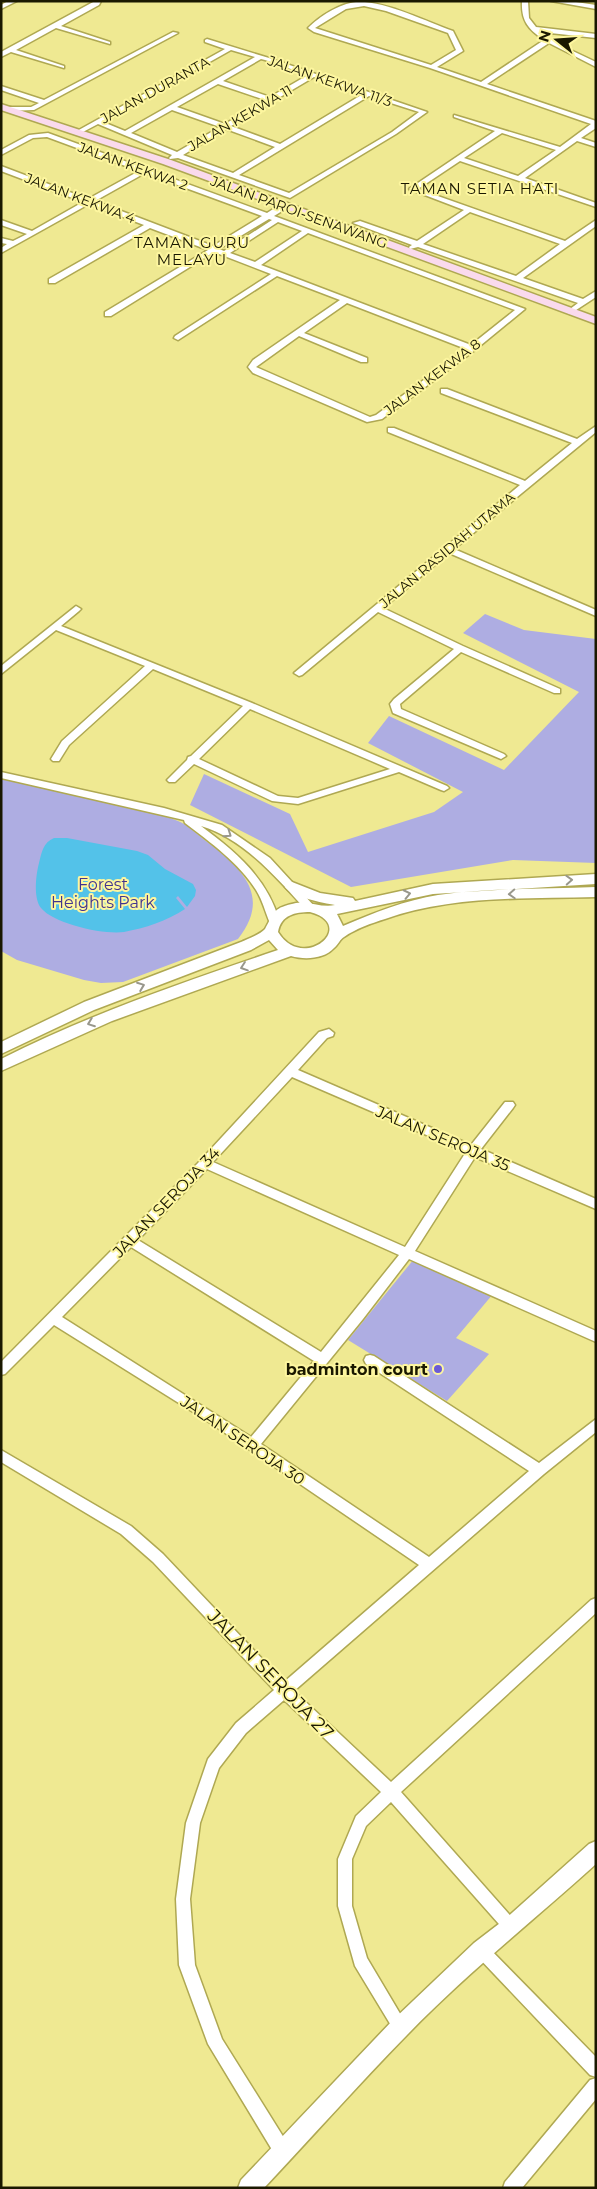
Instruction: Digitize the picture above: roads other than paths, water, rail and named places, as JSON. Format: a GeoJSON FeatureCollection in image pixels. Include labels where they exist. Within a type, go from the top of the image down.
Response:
{"type":"FeatureCollection","features":[{"type":"Feature","properties":{"kind":"main road","name":"JALAN PAROI-SENAWANG"},"geometry":{"type":"LineString","coordinates":[[4,108],[166,162],[596,321]]}},
{"type":"Feature","properties":{"kind":"street"},"geometry":{"type":"LineString","coordinates":[[1,7],[14,1]]}},
{"type":"Feature","properties":{"kind":"street"},"geometry":{"type":"LineString","coordinates":[[1,55],[58,27],[97,4],[98,1]]}},
{"type":"Feature","properties":{"kind":"street"},"geometry":{"type":"LineString","coordinates":[[525,1],[526,19],[534,28],[549,40],[596,66]]}},
{"type":"Feature","properties":{"kind":"street"},"geometry":{"type":"LineString","coordinates":[[554,1],[596,7]]}},
{"type":"Feature","properties":{"kind":"street"},"geometry":{"type":"LineString","coordinates":[[432,68],[460,51],[451,32],[386,10],[356,4],[347,6],[311,28],[594,123],[594,126],[518,179]]}},
{"type":"Feature","properties":{"kind":"street"},"geometry":{"type":"LineString","coordinates":[[58,27],[108,43]]}},
{"type":"Feature","properties":{"kind":"street"},"geometry":{"type":"LineString","coordinates":[[534,28],[596,36]]}},
{"type":"Feature","properties":{"kind":"street"},"geometry":{"type":"LineString","coordinates":[[4,108],[32,109],[175,33]]}},
{"type":"Feature","properties":{"kind":"street"},"geometry":{"type":"LineString","coordinates":[[481,85],[549,40]]}},
{"type":"Feature","properties":{"kind":"street","name":"JALAN KEKWA 11/3"},"geometry":{"type":"LineString","coordinates":[[207,41],[424,112],[295,194],[285,195],[233,176]]}},
{"type":"Feature","properties":{"kind":"street","name":"JALAN DURANTA"},"geometry":{"type":"LineString","coordinates":[[79,132],[231,48]]}},
{"type":"Feature","properties":{"kind":"street"},"geometry":{"type":"LineString","coordinates":[[11,50],[62,67]]}},
{"type":"Feature","properties":{"kind":"street"},"geometry":{"type":"LineString","coordinates":[[581,58],[588,55]]}},
{"type":"Feature","properties":{"kind":"street"},"geometry":{"type":"LineString","coordinates":[[125,134],[260,57]]}},
{"type":"Feature","properties":{"kind":"street","name":"JALAN KEKWA 11"},"geometry":{"type":"LineString","coordinates":[[166,162],[313,75]]}},
{"type":"Feature","properties":{"kind":"street"},"geometry":{"type":"LineString","coordinates":[[217,81],[270,100]]}},
{"type":"Feature","properties":{"kind":"street"},"geometry":{"type":"LineString","coordinates":[[1,88],[44,102]]}},
{"type":"Feature","properties":{"kind":"street"},"geometry":{"type":"LineString","coordinates":[[98,122],[233,176],[368,94]]}},
{"type":"Feature","properties":{"kind":"street"},"geometry":{"type":"LineString","coordinates":[[171,108],[281,147]]}},
{"type":"Feature","properties":{"kind":"street"},"geometry":{"type":"LineString","coordinates":[[32,109],[39,119]]}},
{"type":"Feature","properties":{"kind":"street"},"geometry":{"type":"LineString","coordinates":[[456,116],[561,150]]}},
{"type":"Feature","properties":{"kind":"street"},"geometry":{"type":"LineString","coordinates":[[501,130],[413,189],[566,244]]}},
{"type":"Feature","properties":{"kind":"street","name":"JALAN KEKWA 2"},"geometry":{"type":"LineString","coordinates":[[1,153],[31,136],[48,135],[521,309]]}},
{"type":"Feature","properties":{"kind":"street"},"geometry":{"type":"LineString","coordinates":[[576,139],[596,145]]}},
{"type":"Feature","properties":{"kind":"street"},"geometry":{"type":"LineString","coordinates":[[458,158],[596,205]]}},
{"type":"Feature","properties":{"kind":"street","name":"JALAN KEKWA 4"},"geometry":{"type":"LineString","coordinates":[[1,168],[472,348]]}},
{"type":"Feature","properties":{"kind":"street"},"geometry":{"type":"LineString","coordinates":[[1,251],[144,170]]}},
{"type":"Feature","properties":{"kind":"street"},"geometry":{"type":"LineString","coordinates":[[108,314],[284,206]]}},
{"type":"Feature","properties":{"kind":"street"},"geometry":{"type":"LineString","coordinates":[[406,252],[470,209]]}},
{"type":"Feature","properties":{"kind":"street"},"geometry":{"type":"LineString","coordinates":[[225,253],[277,220]]}},
{"type":"Feature","properties":{"kind":"street"},"geometry":{"type":"LineString","coordinates":[[1,222],[32,233]]}},
{"type":"Feature","properties":{"kind":"street"},"geometry":{"type":"LineString","coordinates":[[517,279],[596,222]]}},
{"type":"Feature","properties":{"kind":"street"},"geometry":{"type":"LineString","coordinates":[[357,223],[583,302]]}},
{"type":"Feature","properties":{"kind":"street"},"geometry":{"type":"LineString","coordinates":[[52,281],[151,224]]}},
{"type":"Feature","properties":{"kind":"street"},"geometry":{"type":"LineString","coordinates":[[256,265],[307,231]]}},
{"type":"Feature","properties":{"kind":"street"},"geometry":{"type":"LineString","coordinates":[[1,240],[13,244]]}},
{"type":"Feature","properties":{"kind":"street"},"geometry":{"type":"LineString","coordinates":[[178,338],[278,273]]}},
{"type":"Feature","properties":{"kind":"street"},"geometry":{"type":"LineString","coordinates":[[570,312],[596,293]]}},
{"type":"Feature","properties":{"kind":"street","name":"JALAN KEKWA 8"},"geometry":{"type":"LineString","coordinates":[[346,300],[256,362],[252,367],[256,371],[370,420],[379,417],[521,309]]}},
{"type":"Feature","properties":{"kind":"street"},"geometry":{"type":"LineString","coordinates":[[298,333],[364,360]]}},
{"type":"Feature","properties":{"kind":"street"},"geometry":{"type":"LineString","coordinates":[[444,391],[578,442]]}},
{"type":"Feature","properties":{"kind":"street","name":"JALAN RASIDAH UTAMA"},"geometry":{"type":"LineString","coordinates":[[299,673],[596,428]]}},
{"type":"Feature","properties":{"kind":"street"},"geometry":{"type":"LineString","coordinates":[[391,430],[526,484]]}},
{"type":"Feature","properties":{"kind":"street"},"geometry":{"type":"LineString","coordinates":[[447,549],[596,613]]}},
{"type":"Feature","properties":{"kind":"street"},"geometry":{"type":"LineString","coordinates":[[377,608],[460,648],[557,691]]}},
{"type":"Feature","properties":{"kind":"street"},"geometry":{"type":"LineString","coordinates":[[1,671],[76,610]]}},
{"type":"Feature","properties":{"kind":"street"},"geometry":{"type":"LineString","coordinates":[[56,626],[444,788]]}},
{"type":"Feature","properties":{"kind":"street"},"geometry":{"type":"LineString","coordinates":[[460,648],[397,701],[395,704],[396,711],[501,756]]}},
{"type":"Feature","properties":{"kind":"street"},"geometry":{"type":"LineString","coordinates":[[56,759],[65,743],[152,665]]}},
{"type":"Feature","properties":{"kind":"street"},"geometry":{"type":"LineString","coordinates":[[172,780],[191,759],[249,705]]}},
{"type":"Feature","properties":{"kind":"street"},"geometry":{"type":"LineString","coordinates":[[191,759],[276,799],[286,801],[298,801],[399,769]]}},
{"type":"Feature","properties":{"kind":"street"},"geometry":{"type":"LineString","coordinates":[[1,775],[164,811],[218,827],[266,860],[310,907]]}},
{"type":"Feature","properties":{"kind":"street"},"geometry":{"type":"LineString","coordinates":[[183,817],[225,849],[246,870],[266,898],[277,943],[290,951],[306,954],[323,950],[330,945],[337,934],[380,915],[437,900],[505,895],[596,892]]}},
{"type":"Feature","properties":{"kind":"street"},"geometry":{"type":"LineString","coordinates":[[325,912],[433,889],[596,879]]}},
{"type":"Feature","properties":{"kind":"street"},"geometry":{"type":"LineString","coordinates":[[292,887],[330,901],[384,900]]}},
{"type":"Feature","properties":{"kind":"street"},"geometry":{"type":"LineString","coordinates":[[1,1049],[89,1006],[246,946],[273,926],[285,911],[292,908],[310,907],[325,912],[335,922],[337,934]]}},
{"type":"Feature","properties":{"kind":"street"},"geometry":{"type":"LineString","coordinates":[[1,1066],[81,1027],[170,992],[290,951]]}},
{"type":"Feature","properties":{"kind":"street","name":"JALAN SEROJA 34"},"geometry":{"type":"LineString","coordinates":[[1,1370],[204,1163],[291,1072],[323,1035],[329,1033]]}},
{"type":"Feature","properties":{"kind":"street","name":"JALAN SEROJA 35"},"geometry":{"type":"LineString","coordinates":[[291,1072],[472,1152],[596,1204]]}},
{"type":"Feature","properties":{"kind":"street"},"geometry":{"type":"LineString","coordinates":[[252,1445],[407,1253],[472,1152],[509,1105]]}},
{"type":"Feature","properties":{"kind":"street"},"geometry":{"type":"LineString","coordinates":[[204,1163],[596,1337]]}},
{"type":"Feature","properties":{"kind":"street"},"geometry":{"type":"LineString","coordinates":[[129,1240],[322,1358]]}},
{"type":"Feature","properties":{"kind":"street","name":"JALAN SEROJA 30"},"geometry":{"type":"LineString","coordinates":[[53,1318],[252,1445],[430,1565]]}},
{"type":"Feature","properties":{"kind":"street"},"geometry":{"type":"LineString","coordinates":[[370,1360],[539,1470]]}},
{"type":"Feature","properties":{"kind":"street"},"geometry":{"type":"LineString","coordinates":[[283,2152],[216,2044],[187,1965],[183,1898],[193,1823],[213,1764],[241,1728],[539,1470],[596,1424]]}},
{"type":"Feature","properties":{"kind":"street","name":"JALAN SEROJA 27"},"geometry":{"type":"LineString","coordinates":[[1,1455],[126,1530],[158,1558],[284,1692],[391,1792],[511,1927]]}},
{"type":"Feature","properties":{"kind":"street"},"geometry":{"type":"LineString","coordinates":[[400,2027],[360,1961],[345,1906],[345,1859],[361,1821],[596,1604]]}},
{"type":"Feature","properties":{"kind":"street"},"geometry":{"type":"LineString","coordinates":[[249,2188],[400,2027],[481,1950],[511,1927],[596,1851]]}},
{"type":"Feature","properties":{"kind":"street"},"geometry":{"type":"LineString","coordinates":[[481,1950],[596,2069]]}},
{"type":"Feature","properties":{"kind":"street"},"geometry":{"type":"LineString","coordinates":[[511,2188],[596,2086]]}},
{"type":"Feature","properties":{"kind":"place","name":"badminton court"},"geometry":{"type":"Point","coordinates":[438,1369]}},
{"type":"Feature","properties":{"kind":"district","name":"TAMAN SETIA HATI"},"geometry":{"type":"Point","coordinates":[480,189]}},
{"type":"Feature","properties":{"kind":"district","name":"TAMAN GURU MELAYU"},"geometry":{"type":"Point","coordinates":[192,252]}},
{"type":"Feature","properties":{"kind":"park label","name":"Forest Heights Park"},"geometry":{"type":"Point","coordinates":[103,893]}}]}
